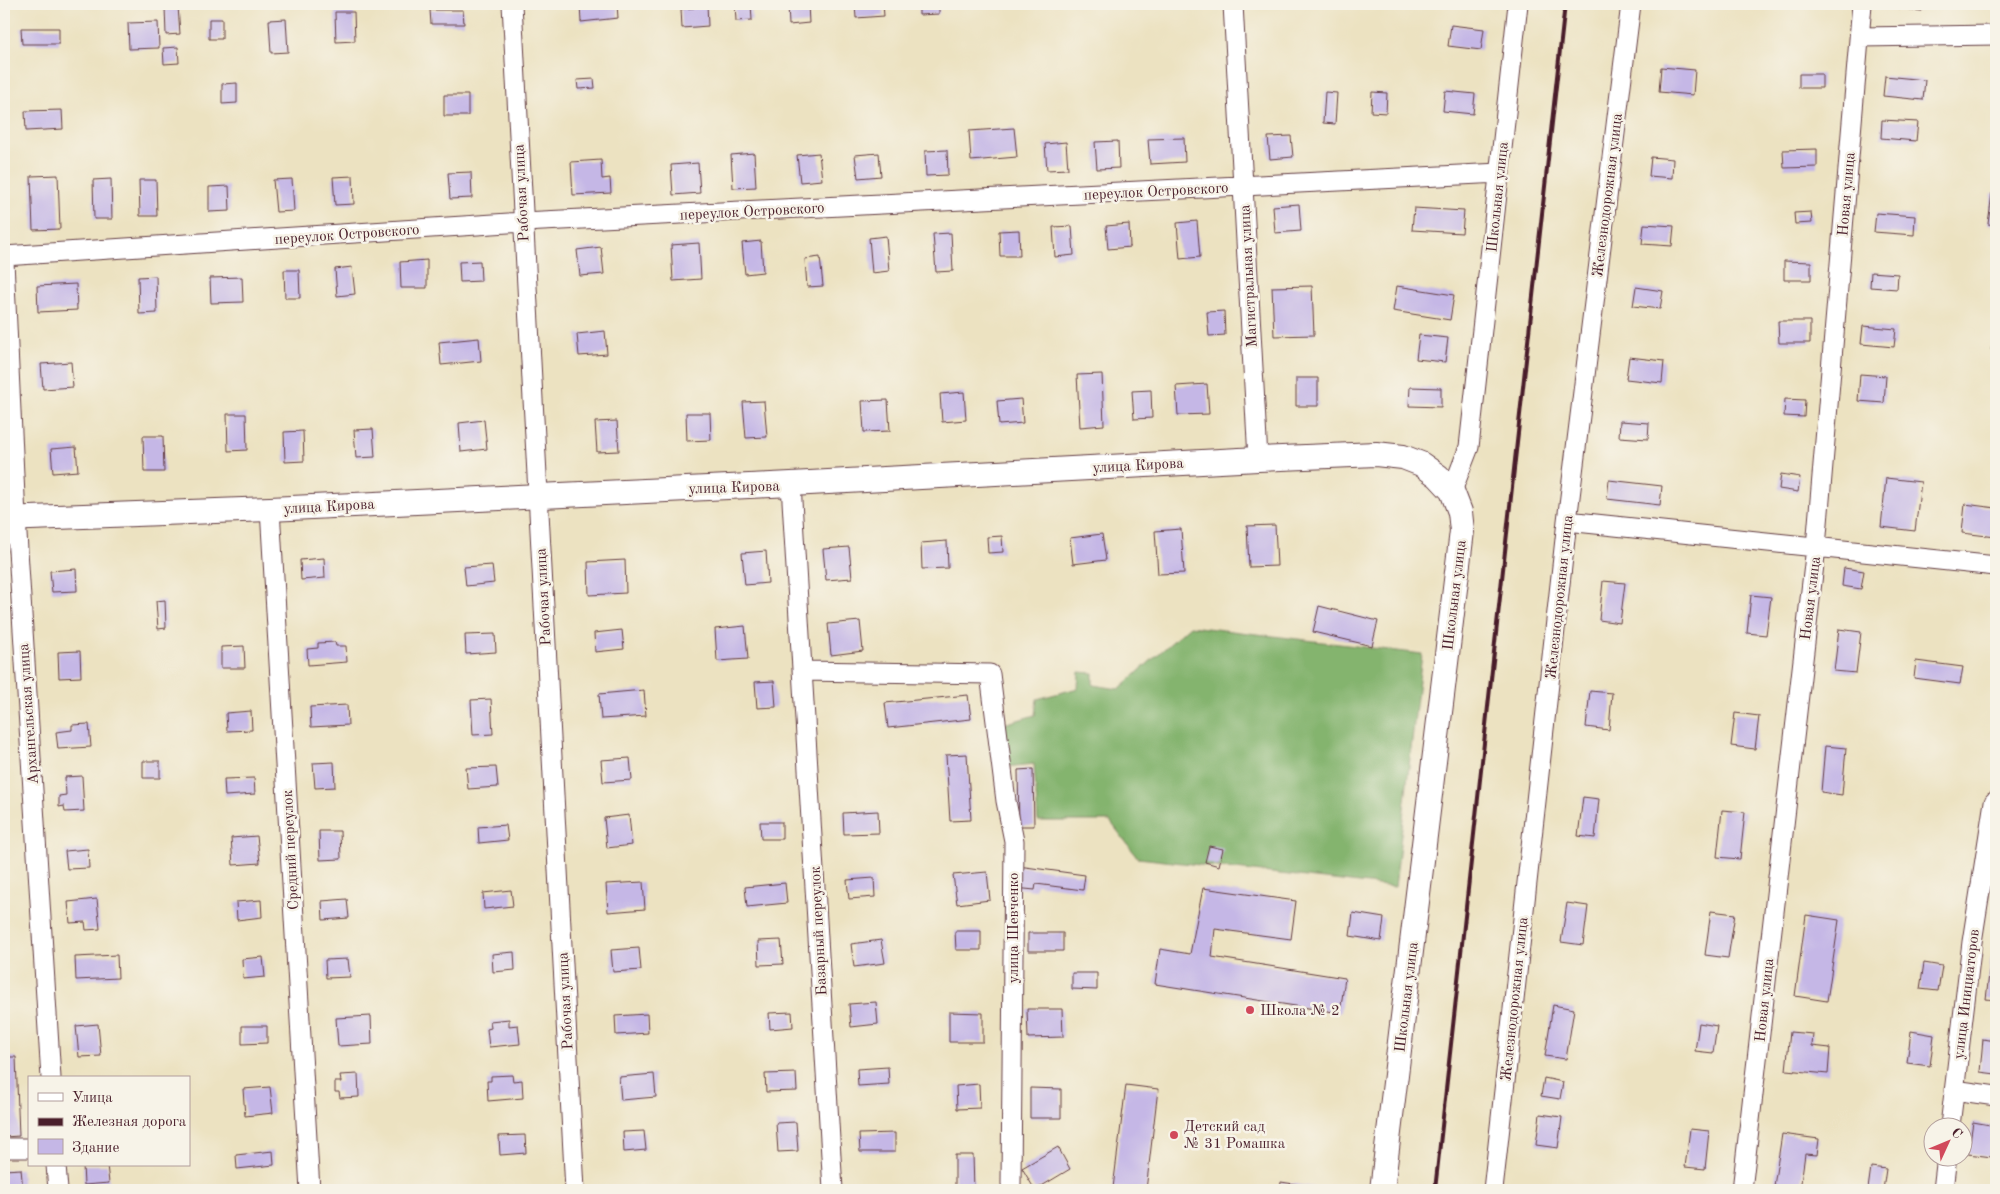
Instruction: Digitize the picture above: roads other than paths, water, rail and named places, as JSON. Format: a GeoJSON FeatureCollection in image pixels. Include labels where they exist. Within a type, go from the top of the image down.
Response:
{"type":"FeatureCollection","features":[{"type":"Feature","properties":{"kind":"main road","name":"улица Кирова"},"geometry":{"type":"LineString","coordinates":[[10,519],[270,509],[1376,454],[1403,457],[1421,464],[1433,472],[1452,491]]}},
{"type":"Feature","properties":{"kind":"main road","name":"Школьная улица"},"geometry":{"type":"LineString","coordinates":[[1382,1190],[1462,531],[1460,512],[1452,491]]}},
{"type":"Feature","properties":{"kind":"street","name":"Рабочая улица"},"geometry":{"type":"LineString","coordinates":[[512,4],[575,1190]]}},
{"type":"Feature","properties":{"kind":"street","name":"Магистральная улица"},"geometry":{"type":"LineString","coordinates":[[1233,4],[1258,459]]}},
{"type":"Feature","properties":{"kind":"street","name":"Школьная улица"},"geometry":{"type":"LineString","coordinates":[[1452,491],[1469,447],[1518,4]]}},
{"type":"Feature","properties":{"kind":"street","name":"Железнодорожная улица"},"geometry":{"type":"LineString","coordinates":[[1493,1190],[1567,521],[1631,4]]}},
{"type":"Feature","properties":{"kind":"street","name":"Новая улица"},"geometry":{"type":"LineString","coordinates":[[1742,1190],[1816,547],[1862,4]]}},
{"type":"Feature","properties":{"kind":"street"},"geometry":{"type":"LineString","coordinates":[[1860,37],[1996,35]]}},
{"type":"Feature","properties":{"kind":"street","name":"переулок Островского"},"geometry":{"type":"LineString","coordinates":[[4,256],[523,222],[1500,173]]}},
{"type":"Feature","properties":{"kind":"street","name":"Архангельская улица"},"geometry":{"type":"LineString","coordinates":[[4,270],[10,519],[51,1076]]}},
{"type":"Feature","properties":{"kind":"street","name":"Базарный переулок"},"geometry":{"type":"LineString","coordinates":[[791,484],[833,1190]]}},
{"type":"Feature","properties":{"kind":"street","name":"Средний переулок"},"geometry":{"type":"LineString","coordinates":[[270,509],[310,1190]]}},
{"type":"Feature","properties":{"kind":"street"},"geometry":{"type":"LineString","coordinates":[[1567,521],[1996,566]]}},
{"type":"Feature","properties":{"kind":"street","name":"улица Шевченко"},"geometry":{"type":"LineString","coordinates":[[803,671],[990,674],[1006,801],[1014,841],[1011,1184]]}},
{"type":"Feature","properties":{"kind":"street","name":"улица Инициаторов"},"geometry":{"type":"LineString","coordinates":[[1951,1116],[1972,942],[1994,802]]}},
{"type":"Feature","properties":{"kind":"street"},"geometry":{"type":"LineString","coordinates":[[1954,1090],[1996,1096]]}},
{"type":"Feature","properties":{"kind":"street"},"geometry":{"type":"LineString","coordinates":[[4,1150],[6,1148],[28,1148]]}},
{"type":"Feature","properties":{"kind":"street"},"geometry":{"type":"LineString","coordinates":[[56,1166],[58,1190]]}},
{"type":"Feature","properties":{"kind":"street"},"geometry":{"type":"LineString","coordinates":[[1943,1190],[1946,1166]]}},
{"type":"Feature","properties":{"kind":"railway"},"geometry":{"type":"LineString","coordinates":[[1435,1190],[1565,4]]}},
{"type":"Feature","properties":{"kind":"place","name":"Школа № 2"},"geometry":{"type":"Point","coordinates":[1250,1010]}},
{"type":"Feature","properties":{"kind":"place","name":"Детский сад № 31 Ромашка"},"geometry":{"type":"Point","coordinates":[1174,1135]}}]}
